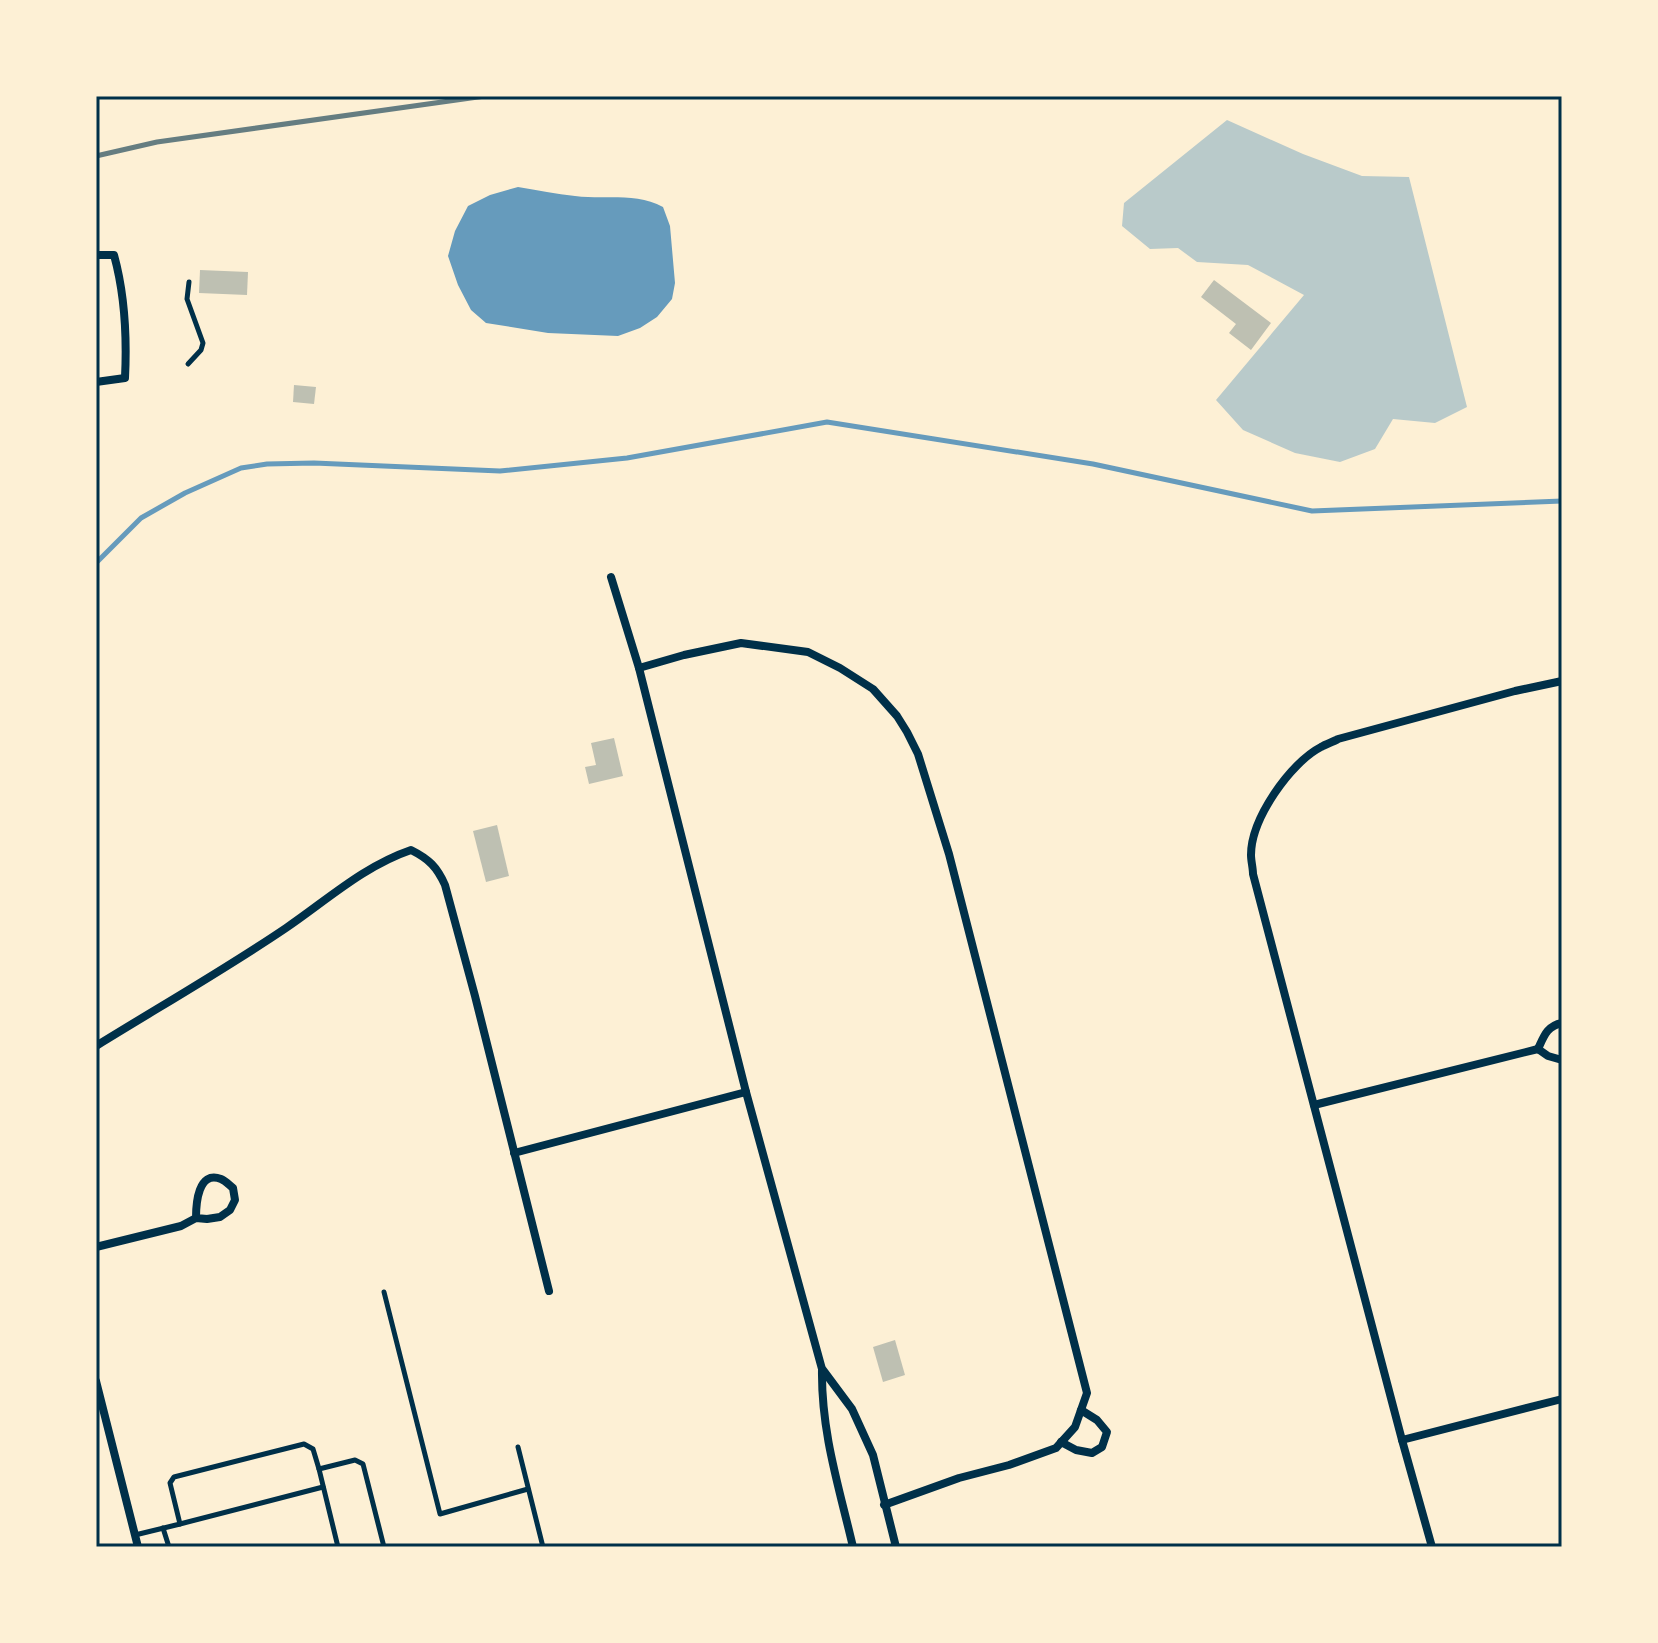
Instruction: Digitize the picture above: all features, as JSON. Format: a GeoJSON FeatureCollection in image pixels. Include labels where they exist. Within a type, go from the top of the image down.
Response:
{"type":"FeatureCollection","features":[{"type":"Feature","properties":{"kind":"street"},"geometry":{"type":"LineString","coordinates":[[96,255],[114,255],[127,335],[125,378],[96,382]]}},
{"type":"Feature","properties":{"kind":"street"},"geometry":{"type":"LineString","coordinates":[[611,577],[639,668],[746,1092],[822,1369],[826,1435],[853,1547]]}},
{"type":"Feature","properties":{"kind":"street"},"geometry":{"type":"LineString","coordinates":[[639,668],[741,643],[808,652],[840,668],[873,689],[907,732],[918,754],[949,854],[1087,1393],[1075,1427],[1056,1448],[884,1505]]}},
{"type":"Feature","properties":{"kind":"street"},"geometry":{"type":"LineString","coordinates":[[1432,1547],[1253,874],[1251,855],[1254,834],[1267,805],[1285,779],[1320,747],[1338,739],[1562,681]]}},
{"type":"Feature","properties":{"kind":"street"},"geometry":{"type":"LineString","coordinates":[[96,1046],[285,929],[360,875],[391,857],[411,850],[426,857],[438,869],[445,885],[549,1291]]}},
{"type":"Feature","properties":{"kind":"street"},"geometry":{"type":"LineString","coordinates":[[1538,1049],[1545,1032],[1551,1026],[1562,1023]]}},
{"type":"Feature","properties":{"kind":"street"},"geometry":{"type":"LineString","coordinates":[[1314,1105],[1538,1049],[1562,1060]]}},
{"type":"Feature","properties":{"kind":"street"},"geometry":{"type":"LineString","coordinates":[[514,1153],[746,1092]]}},
{"type":"Feature","properties":{"kind":"street"},"geometry":{"type":"LineString","coordinates":[[96,1247],[181,1226],[196,1218],[220,1217],[230,1210],[235,1200],[233,1188],[221,1179],[205,1181],[196,1199],[196,1218]]}},
{"type":"Feature","properties":{"kind":"street"},"geometry":{"type":"LineString","coordinates":[[822,1369],[852,1409],[873,1455],[896,1547]]}},
{"type":"Feature","properties":{"kind":"street"},"geometry":{"type":"LineString","coordinates":[[96,1381],[138,1547]]}},
{"type":"Feature","properties":{"kind":"street"},"geometry":{"type":"LineString","coordinates":[[1402,1440],[1562,1399]]}},
{"type":"Feature","properties":{"kind":"street"},"geometry":{"type":"LineString","coordinates":[[1061,1442],[1076,1450],[1092,1453],[1102,1447],[1107,1432],[1097,1420],[1081,1410]]}},
{"type":"Feature","properties":{"kind":"lane"},"geometry":{"type":"LineString","coordinates":[[188,364],[201,350],[203,343],[187,299],[189,282]]}},
{"type":"Feature","properties":{"kind":"lane"},"geometry":{"type":"LineString","coordinates":[[384,1292],[440,1514],[528,1489]]}},
{"type":"Feature","properties":{"kind":"lane"},"geometry":{"type":"LineString","coordinates":[[180,1524],[170,1483],[174,1477],[304,1444],[313,1449],[338,1547]]}},
{"type":"Feature","properties":{"kind":"lane"},"geometry":{"type":"LineString","coordinates":[[518,1447],[543,1547]]}},
{"type":"Feature","properties":{"kind":"lane"},"geometry":{"type":"LineString","coordinates":[[319,1469],[355,1460],[363,1464],[384,1547]]}},
{"type":"Feature","properties":{"kind":"lane"},"geometry":{"type":"LineString","coordinates":[[135,1535],[323,1487]]}},
{"type":"Feature","properties":{"kind":"lane"},"geometry":{"type":"LineString","coordinates":[[163,1528],[169,1547]]}},
{"type":"Feature","properties":{"kind":"shaded area"},"geometry":{"type":"Polygon","coordinates":[[[1227,120],[1362,176],[1409,177],[1467,407],[1435,423],[1393,419],[1375,449],[1340,462],[1295,453],[1243,430],[1216,400],[1304,295],[1248,265],[1197,262],[1178,248],[1150,249],[1122,226],[1124,203],[1227,120]]]}},
{"type":"Feature","properties":{"kind":"water"},"geometry":{"type":"Polygon","coordinates":[[[518,187],[575,196],[631,198],[663,207],[670,226],[675,283],[672,299],[657,317],[640,328],[618,336],[548,333],[486,323],[471,310],[448,256],[455,231],[468,206],[490,195],[518,187]]]}},
{"type":"Feature","properties":{"kind":"building"},"geometry":{"type":"Polygon","coordinates":[[[200,270],[248,272],[247,295],[199,293],[200,270]]]}},
{"type":"Feature","properties":{"kind":"building"},"geometry":{"type":"Polygon","coordinates":[[[1214,280],[1271,323],[1251,350],[1229,333],[1236,324],[1201,297],[1214,280]]]}},
{"type":"Feature","properties":{"kind":"building"},"geometry":{"type":"Polygon","coordinates":[[[294,385],[316,387],[314,404],[293,402],[294,385]]]}},
{"type":"Feature","properties":{"kind":"building"},"geometry":{"type":"Polygon","coordinates":[[[614,738],[623,776],[589,784],[585,767],[596,765],[591,743],[614,738]]]}},
{"type":"Feature","properties":{"kind":"building"},"geometry":{"type":"Polygon","coordinates":[[[497,825],[509,876],[486,882],[473,831],[497,825]]]}},
{"type":"Feature","properties":{"kind":"building"},"geometry":{"type":"Polygon","coordinates":[[[895,1340],[905,1375],[883,1382],[873,1347],[895,1340]]]}},
{"type":"Feature","properties":{"kind":"waterway"},"geometry":{"type":"LineString","coordinates":[[96,563],[141,518],[185,493],[241,468],[314,463],[500,471],[627,458],[827,422],[1093,464],[1312,511],[1562,501]]}},
{"type":"Feature","properties":{"kind":"railway"},"geometry":{"type":"LineString","coordinates":[[96,156],[157,142],[485,96]]}}]}
